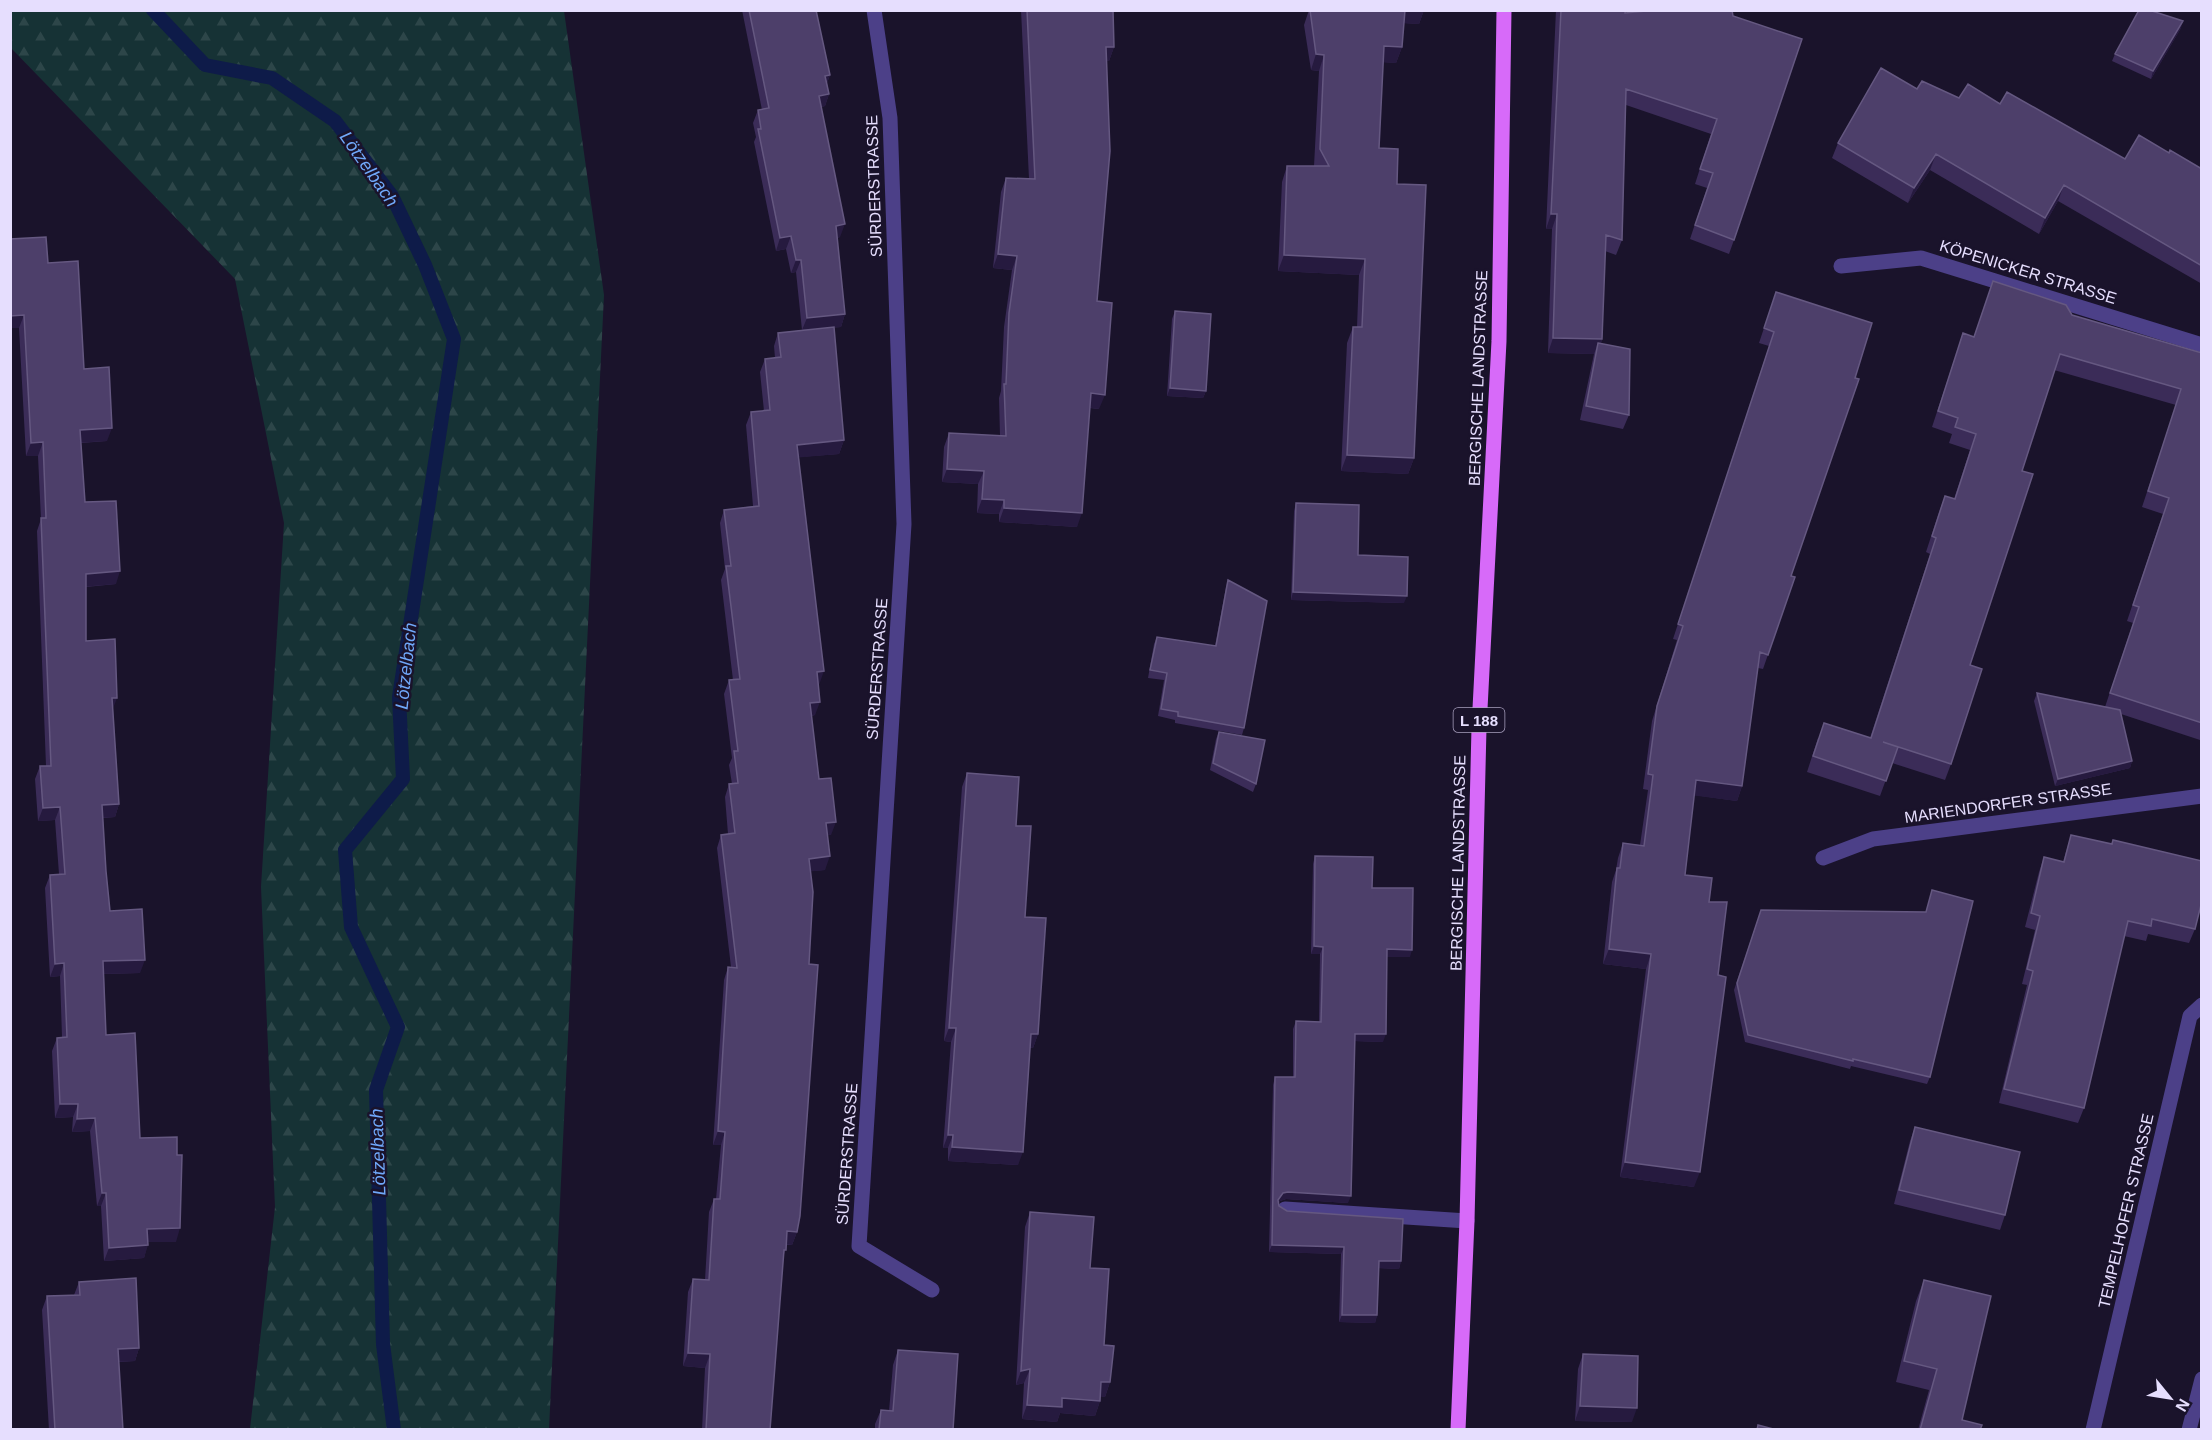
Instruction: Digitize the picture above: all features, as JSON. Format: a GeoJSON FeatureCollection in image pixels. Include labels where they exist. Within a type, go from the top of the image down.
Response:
{"type":"FeatureCollection","features":[{"type":"Feature","properties":{"kind":"main road","name":"BERGISCHE LANDSTRASSE"},"geometry":{"type":"LineString","coordinates":[[1458,1430],[1467,1221],[1479,728],[1500,341],[1504,10]]}},
{"type":"Feature","properties":{"kind":"street","name":"SÜRDERSTRASSE"},"geometry":{"type":"LineString","coordinates":[[874,10],[890,118],[904,524],[859,1246],[932,1290]]}},
{"type":"Feature","properties":{"kind":"street","name":"KÖPENICKER STRASSE"},"geometry":{"type":"LineString","coordinates":[[1841,266],[1921,258],[2202,345]]}},
{"type":"Feature","properties":{"kind":"street","name":"MARIENDORFER STRASSE"},"geometry":{"type":"LineString","coordinates":[[1823,858],[1873,839],[2202,796]]}},
{"type":"Feature","properties":{"kind":"street","name":"TEMPELHOFER STRASSE"},"geometry":{"type":"LineString","coordinates":[[2093,1430],[2190,1016],[2202,1005]]}},
{"type":"Feature","properties":{"kind":"street"},"geometry":{"type":"LineString","coordinates":[[1285,1209],[1467,1221]]}},
{"type":"Feature","properties":{"kind":"street"},"geometry":{"type":"LineString","coordinates":[[2189,1430],[2202,1379]]}},
{"type":"Feature","properties":{"kind":"green space"},"geometry":{"type":"Polygon","coordinates":[[[11,10],[564,11],[604,295],[549,1429],[250,1429],[275,1207],[261,887],[284,523],[235,279],[11,48],[11,10]]]}},
{"type":"Feature","properties":{"kind":"building"},"geometry":{"type":"Polygon","coordinates":[[[749,10],[816,10],[830,75],[825,76],[829,94],[819,96],[845,224],[836,226],[845,314],[807,318],[801,260],[796,260],[791,236],[780,238],[758,129],[761,129],[758,110],[769,108],[749,10]]]}},
{"type":"Feature","properties":{"kind":"building"},"geometry":{"type":"Polygon","coordinates":[[[1027,10],[1113,10],[1114,47],[1106,47],[1110,151],[1097,301],[1112,303],[1105,395],[1091,393],[1082,513],[1004,508],[1004,500],[982,499],[984,471],[947,469],[949,433],[1006,436],[1004,384],[1006,384],[1009,313],[1017,256],[998,254],[1006,178],[1035,179],[1027,10]]]}},
{"type":"Feature","properties":{"kind":"building"},"geometry":{"type":"Polygon","coordinates":[[[1310,10],[1405,10],[1402,47],[1384,46],[1379,148],[1398,149],[1397,184],[1426,185],[1414,458],[1347,455],[1353,327],[1362,327],[1365,259],[1284,255],[1287,166],[1329,166],[1320,149],[1324,55],[1316,54],[1310,10]]]}},
{"type":"Feature","properties":{"kind":"building"},"geometry":{"type":"Polygon","coordinates":[[[1561,10],[1625,10],[1625,13],[1658,10],[1732,10],[1733,16],[1802,39],[1734,240],[1695,225],[1713,173],[1700,169],[1717,119],[1626,89],[1622,240],[1606,235],[1602,339],[1553,338],[1557,214],[1551,214],[1561,10]]]}},
{"type":"Feature","properties":{"kind":"building"},"geometry":{"type":"Polygon","coordinates":[[[2139,10],[2149,10],[2183,21],[2153,71],[2115,54],[2139,10]]]}},
{"type":"Feature","properties":{"kind":"building"},"geometry":{"type":"Polygon","coordinates":[[[1881,68],[1917,89],[1922,81],[1959,98],[1968,84],[2000,104],[2007,92],[2125,159],[2139,135],[2202,169],[2202,266],[2064,185],[2045,218],[1936,154],[1914,188],[1838,143],[1881,68]]]}},
{"type":"Feature","properties":{"kind":"building"},"geometry":{"type":"Polygon","coordinates":[[[46,237],[48,263],[78,261],[84,369],[109,367],[112,428],[80,430],[85,502],[116,501],[120,571],[86,574],[86,641],[115,639],[117,698],[112,698],[119,804],[102,805],[106,871],[110,911],[142,909],[145,960],[103,961],[106,1035],[135,1033],[140,1138],[177,1137],[177,1155],[182,1155],[180,1228],[147,1229],[148,1245],[109,1248],[106,1193],[102,1193],[95,1118],[77,1119],[78,1104],[60,1104],[57,1038],[67,1037],[64,963],[55,964],[50,875],[65,874],[60,807],[43,808],[40,766],[51,766],[41,518],[46,518],[43,442],[31,443],[24,315],[10,316],[10,239],[46,237]]]}},
{"type":"Feature","properties":{"kind":"building"},"geometry":{"type":"Polygon","coordinates":[[[1993,281],[2066,305],[2072,315],[2202,353],[2202,723],[2110,693],[2139,607],[2133,605],[2169,498],[2148,491],[2181,389],[2060,354],[2022,471],[2033,474],[1970,665],[1982,669],[1951,764],[1883,742],[1898,747],[1886,781],[1813,756],[1824,723],[1871,738],[1936,538],[1932,536],[1945,496],[1955,499],[1976,434],[1955,427],[1958,418],[1938,411],[1963,333],[1974,337],[1993,281]]]}},
{"type":"Feature","properties":{"kind":"building"},"geometry":{"type":"Polygon","coordinates":[[[1776,292],[1872,323],[1855,378],[1859,379],[1791,576],[1795,577],[1768,655],[1760,652],[1742,786],[1696,780],[1685,875],[1712,878],[1709,902],[1727,902],[1718,975],[1726,977],[1700,1172],[1625,1162],[1651,954],[1609,949],[1617,868],[1620,868],[1623,843],[1644,846],[1653,775],[1648,774],[1657,706],[1683,626],[1678,624],[1774,332],[1764,328],[1776,292]]]}},
{"type":"Feature","properties":{"kind":"building"},"geometry":{"type":"Polygon","coordinates":[[[1175,311],[1211,314],[1206,391],[1170,388],[1175,311]]]}},
{"type":"Feature","properties":{"kind":"building"},"geometry":{"type":"Polygon","coordinates":[[[834,327],[844,440],[797,445],[824,671],[817,672],[820,702],[810,703],[819,779],[831,778],[836,822],[826,823],[830,856],[809,859],[813,892],[809,964],[818,965],[800,1216],[797,1232],[787,1231],[786,1250],[784,1250],[770,1430],[706,1430],[710,1354],[688,1353],[693,1279],[709,1280],[714,1199],[720,1199],[725,1132],[718,1131],[728,967],[737,968],[721,835],[735,833],[729,784],[738,783],[734,751],[738,751],[729,680],[740,679],[726,566],[731,566],[724,510],[759,506],[751,412],[770,410],[765,359],[781,357],[778,333],[834,327]]]}},
{"type":"Feature","properties":{"kind":"building"},"geometry":{"type":"Polygon","coordinates":[[[1598,343],[1630,349],[1629,415],[1586,406],[1598,343]]]}},
{"type":"Feature","properties":{"kind":"building"},"geometry":{"type":"Polygon","coordinates":[[[1296,503],[1359,505],[1358,555],[1408,557],[1407,596],[1293,592],[1296,503]]]}},
{"type":"Feature","properties":{"kind":"building"},"geometry":{"type":"Polygon","coordinates":[[[1228,580],[1267,601],[1244,728],[1178,716],[1178,712],[1161,709],[1167,673],[1150,670],[1157,637],[1216,646],[1228,580]]]}},
{"type":"Feature","properties":{"kind":"building"},"geometry":{"type":"Polygon","coordinates":[[[2037,693],[2120,710],[2132,761],[2058,779],[2037,693]]]}},
{"type":"Feature","properties":{"kind":"building"},"geometry":{"type":"Polygon","coordinates":[[[1219,732],[1265,740],[1256,784],[1213,763],[1219,732]]]}},
{"type":"Feature","properties":{"kind":"building"},"geometry":{"type":"Polygon","coordinates":[[[967,773],[1019,777],[1016,826],[1031,826],[1025,917],[1046,918],[1038,1034],[1031,1034],[1023,1152],[952,1147],[953,1135],[948,1135],[956,1028],[949,1028],[967,773]]]}},
{"type":"Feature","properties":{"kind":"building"},"geometry":{"type":"Polygon","coordinates":[[[2071,835],[2112,844],[2113,840],[2202,861],[2202,901],[2195,929],[2152,919],[2151,926],[2128,921],[2084,1108],[2004,1089],[2033,971],[2027,969],[2040,916],[2031,913],[2044,857],[2064,862],[2071,835]]]}},
{"type":"Feature","properties":{"kind":"building"},"geometry":{"type":"Polygon","coordinates":[[[1315,856],[1373,857],[1372,888],[1413,888],[1412,950],[1387,949],[1386,1034],[1355,1034],[1351,1196],[1288,1192],[1283,1193],[1278,1200],[1279,1206],[1287,1211],[1403,1219],[1401,1261],[1379,1261],[1377,1315],[1342,1315],[1344,1247],[1272,1245],[1275,1077],[1295,1077],[1296,1021],[1321,1022],[1323,947],[1314,946],[1315,856]]]}},
{"type":"Feature","properties":{"kind":"building"},"geometry":{"type":"Polygon","coordinates":[[[1932,890],[1973,901],[1930,1077],[1748,1035],[1737,983],[1761,910],[1926,912],[1932,890]]]}},
{"type":"Feature","properties":{"kind":"building"},"geometry":{"type":"Polygon","coordinates":[[[1915,1127],[2020,1152],[2005,1215],[1899,1190],[1915,1127]]]}},
{"type":"Feature","properties":{"kind":"building"},"geometry":{"type":"Polygon","coordinates":[[[1030,1212],[1094,1217],[1090,1268],[1109,1269],[1104,1345],[1114,1346],[1110,1382],[1101,1382],[1100,1401],[1062,1398],[1062,1407],[1027,1405],[1030,1369],[1021,1371],[1030,1212]]]}},
{"type":"Feature","properties":{"kind":"building"},"geometry":{"type":"Polygon","coordinates":[[[136,1278],[139,1348],[118,1349],[123,1430],[55,1430],[47,1296],[80,1295],[79,1282],[136,1278]]]}},
{"type":"Feature","properties":{"kind":"building"},"geometry":{"type":"Polygon","coordinates":[[[1924,1280],[1991,1296],[1962,1420],[1982,1425],[1980,1430],[1920,1430],[1937,1369],[1904,1361],[1924,1280]]]}},
{"type":"Feature","properties":{"kind":"building"},"geometry":{"type":"Polygon","coordinates":[[[898,1350],[958,1354],[953,1430],[879,1430],[881,1410],[893,1411],[898,1350]]]}},
{"type":"Feature","properties":{"kind":"building"},"geometry":{"type":"Polygon","coordinates":[[[1583,1354],[1638,1356],[1637,1408],[1580,1406],[1583,1354]]]}},
{"type":"Feature","properties":{"kind":"building"},"geometry":{"type":"Polygon","coordinates":[[[1758,1425],[1777,1430],[1757,1430],[1758,1425]]]}},
{"type":"Feature","properties":{"kind":"waterway","name":"Lötzelbach"},"geometry":{"type":"LineString","coordinates":[[153,10],[205,65],[272,78],[335,121],[392,196],[425,265],[454,339],[399,697],[403,779],[345,850],[351,927],[398,1027],[376,1090],[383,1344],[394,1430]]}}]}
